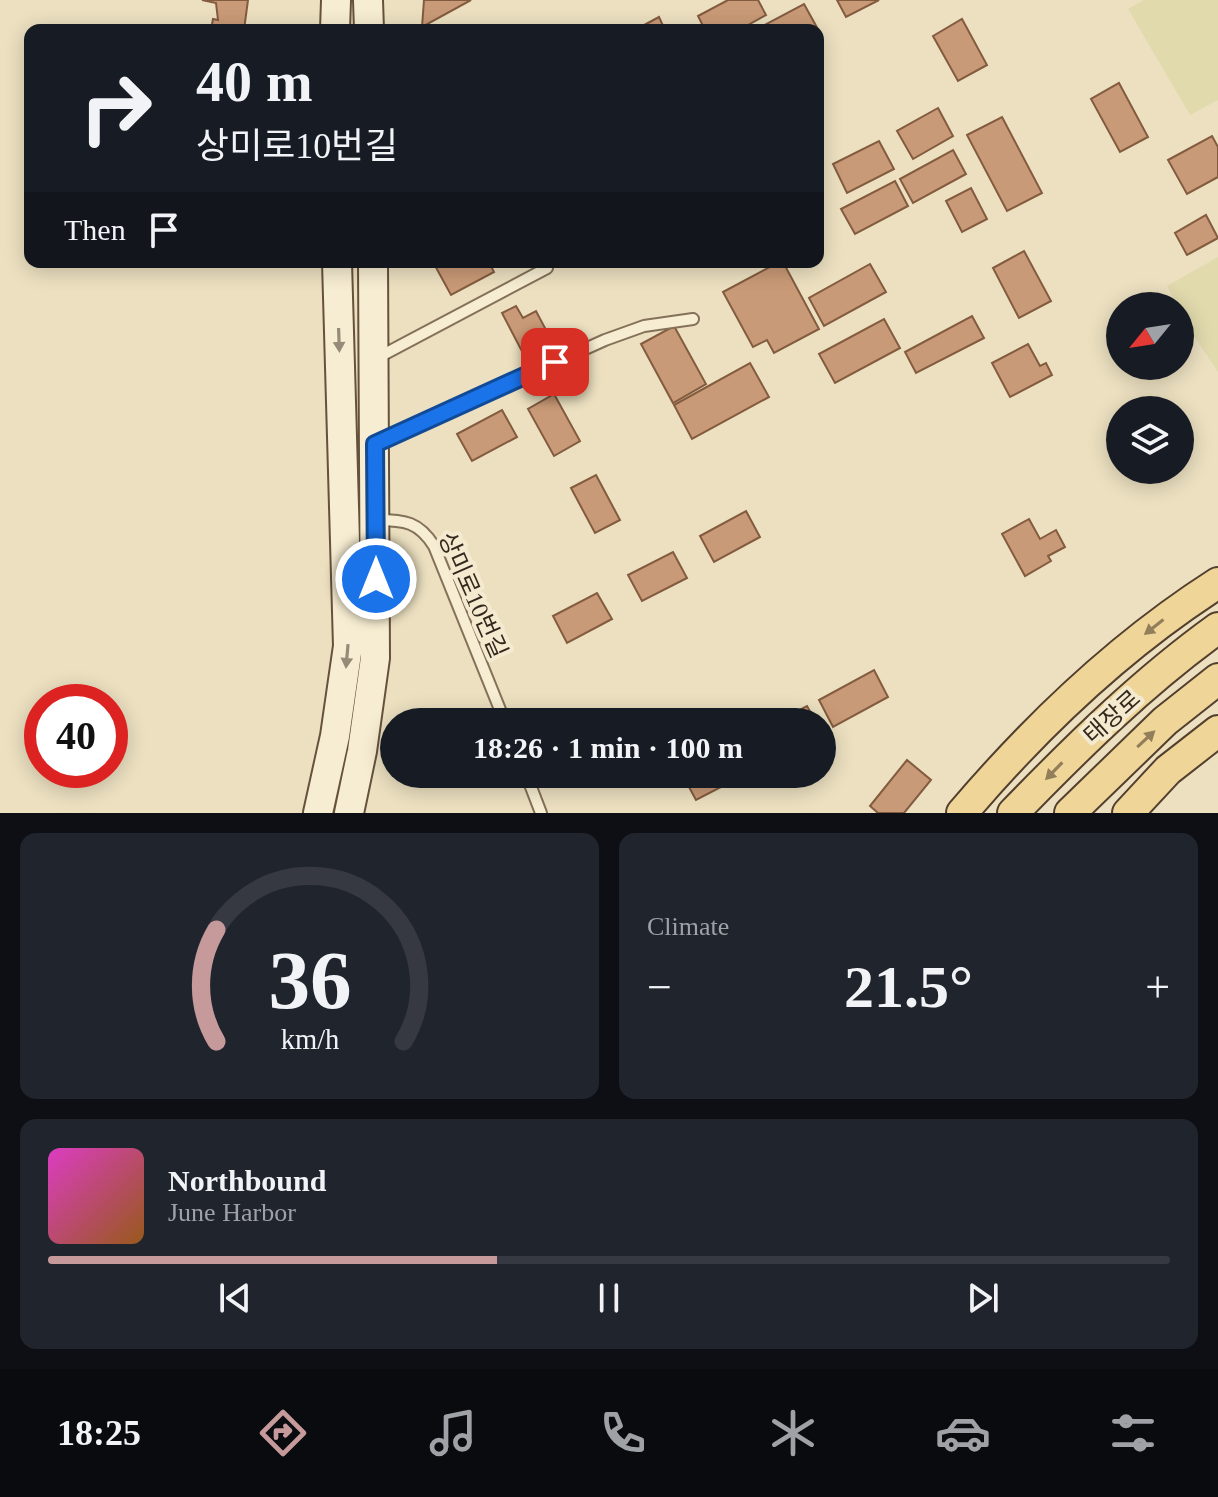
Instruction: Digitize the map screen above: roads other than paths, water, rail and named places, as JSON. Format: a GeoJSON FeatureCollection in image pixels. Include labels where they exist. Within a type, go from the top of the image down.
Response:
{"type":"FeatureCollection","features":[{"type":"Feature","properties":{"kind":"main road"},"geometry":{"type":"LineString","coordinates":[[962,813],[1081,687],[1150,630],[1218,583]]}},
{"type":"Feature","properties":{"kind":"main road","name":"태장로"},"geometry":{"type":"LineString","coordinates":[[1013,813],[1121,708],[1218,628]]}},
{"type":"Feature","properties":{"kind":"main road","name":"태장로"},"geometry":{"type":"LineString","coordinates":[[1070,813],[1165,721],[1218,679]]}},
{"type":"Feature","properties":{"kind":"main road"},"geometry":{"type":"LineString","coordinates":[[1128,813],[1168,770],[1218,731]]}},
{"type":"Feature","properties":{"kind":"street"},"geometry":{"type":"LineString","coordinates":[[335,24],[336,0]]}},
{"type":"Feature","properties":{"kind":"street"},"geometry":{"type":"LineString","coordinates":[[368,0],[369,24]]}},
{"type":"Feature","properties":{"kind":"street"},"geometry":{"type":"LineString","coordinates":[[318,813],[337,724],[348,646],[337,268]]}},
{"type":"Feature","properties":{"kind":"street"},"geometry":{"type":"LineString","coordinates":[[349,813],[362,751],[375,658],[373,268]]}},
{"type":"Feature","properties":{"kind":"lane"},"geometry":{"type":"LineString","coordinates":[[375,359],[547,268]]}},
{"type":"Feature","properties":{"kind":"lane"},"geometry":{"type":"LineString","coordinates":[[375,444],[605,340],[644,326],[693,319]]}},
{"type":"Feature","properties":{"kind":"lane","name":"상미로10번길"},"geometry":{"type":"LineString","coordinates":[[376,520],[411,523],[420,527],[434,546],[499,708]]}},
{"type":"Feature","properties":{"kind":"lane"},"geometry":{"type":"LineString","coordinates":[[531,788],[541,813]]}}]}
